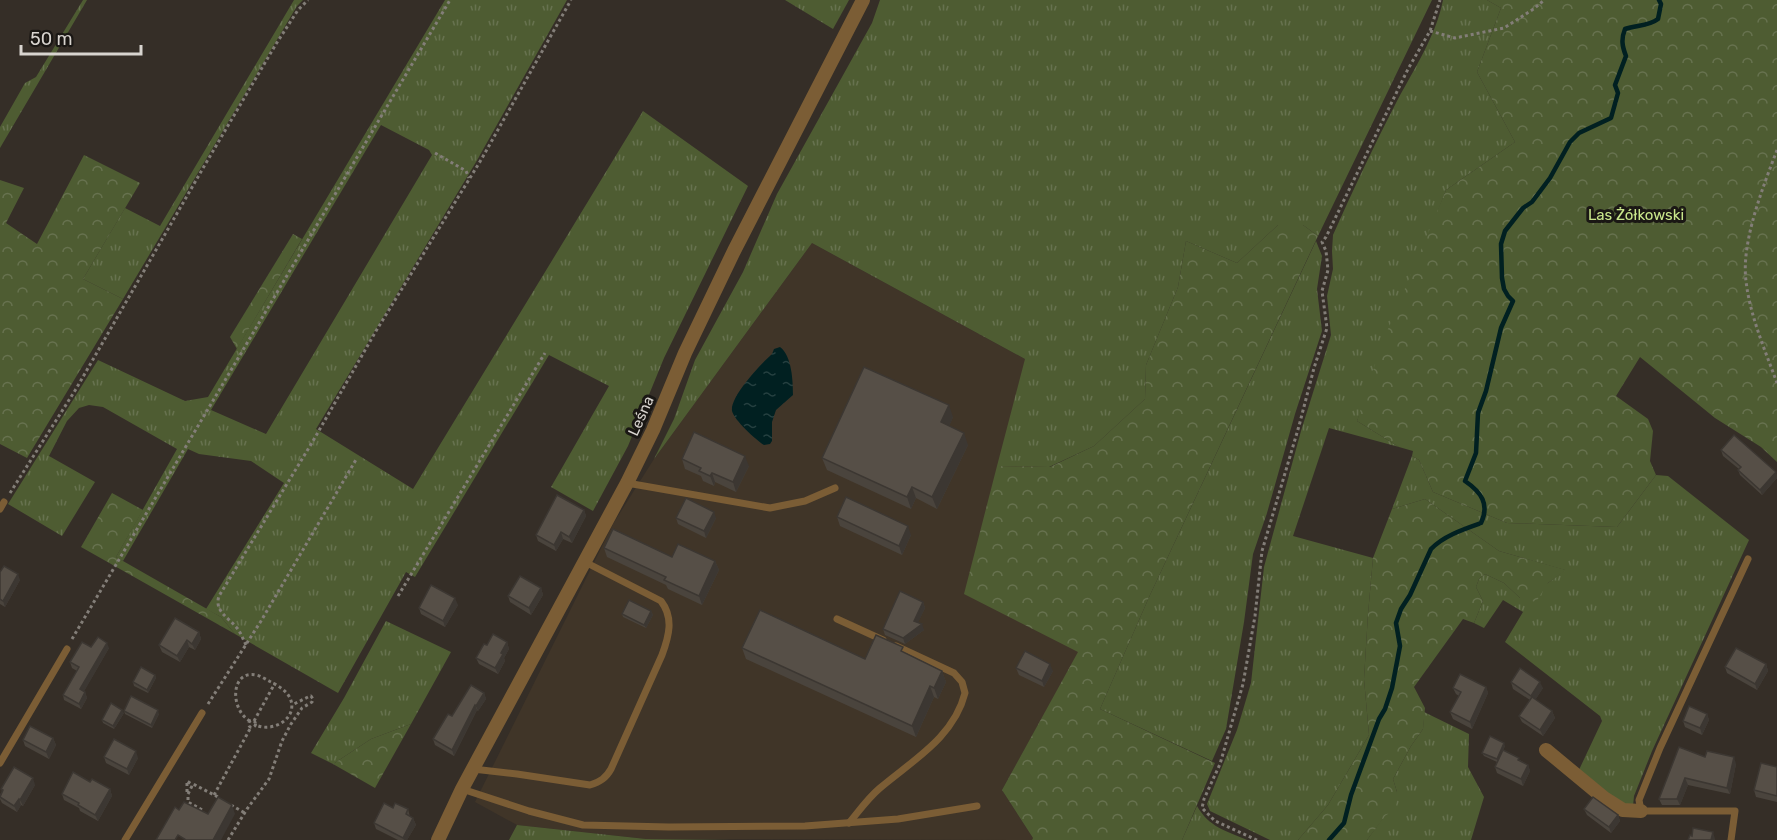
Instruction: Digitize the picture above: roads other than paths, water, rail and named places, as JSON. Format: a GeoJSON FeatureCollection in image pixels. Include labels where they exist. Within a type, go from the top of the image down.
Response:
{"type":"FeatureCollection","features":[{"type":"Feature","properties":{"kind":"street","name":"Leśna"},"geometry":{"type":"LineString","coordinates":[[438,840],[462,789],[627,483],[653,430],[685,352],[734,251],[863,0]]}},
{"type":"Feature","properties":{"kind":"street"},"geometry":{"type":"LineString","coordinates":[[1545,750],[1604,798],[1623,810],[1641,811]]}},
{"type":"Feature","properties":{"kind":"lane"},"geometry":{"type":"LineString","coordinates":[[627,483],[770,508],[805,501],[835,488]]}},
{"type":"Feature","properties":{"kind":"lane"},"geometry":{"type":"LineString","coordinates":[[1731,840],[1735,811],[1641,811],[1639,800],[1660,748],[1748,559]]}},
{"type":"Feature","properties":{"kind":"lane"},"geometry":{"type":"LineString","coordinates":[[473,770],[590,785],[607,776],[611,769],[662,655],[670,624],[666,608],[661,601],[585,562]]}},
{"type":"Feature","properties":{"kind":"lane"},"geometry":{"type":"LineString","coordinates":[[837,619],[954,673],[962,682],[965,693],[952,722],[939,740],[878,789],[849,823]]}},
{"type":"Feature","properties":{"kind":"lane"},"geometry":{"type":"LineString","coordinates":[[0,763],[67,649]]}},
{"type":"Feature","properties":{"kind":"lane"},"geometry":{"type":"LineString","coordinates":[[125,840],[202,713]]}},
{"type":"Feature","properties":{"kind":"lane"},"geometry":{"type":"LineString","coordinates":[[462,789],[529,811],[583,825],[805,826],[898,819],[977,806]]}},
{"type":"Feature","properties":{"kind":"water"},"geometry":{"type":"Polygon","coordinates":[[[780,347],[789,362],[793,395],[776,410],[772,422],[772,441],[764,445],[751,434],[732,411],[736,397],[747,381],[774,349],[780,347]]]}},
{"type":"Feature","properties":{"kind":"waterway"},"geometry":{"type":"LineString","coordinates":[[1329,840],[1344,823],[1351,795],[1392,688],[1400,646],[1396,623],[1401,609],[1431,549],[1461,530],[1481,523],[1484,516],[1482,499],[1476,490],[1465,481],[1476,453],[1478,413],[1486,391],[1501,328],[1513,301],[1504,289],[1502,278],[1501,244],[1505,231],[1523,208],[1532,202],[1550,178],[1570,142],[1579,133],[1611,118],[1618,93],[1615,85],[1626,56],[1622,42],[1625,29],[1658,19],[1661,4],[1659,0]]}},
{"type":"Feature","properties":{"kind":"park label","name":"Las Żółkowski"},"geometry":{"type":"Point","coordinates":[1636,215]}}]}
